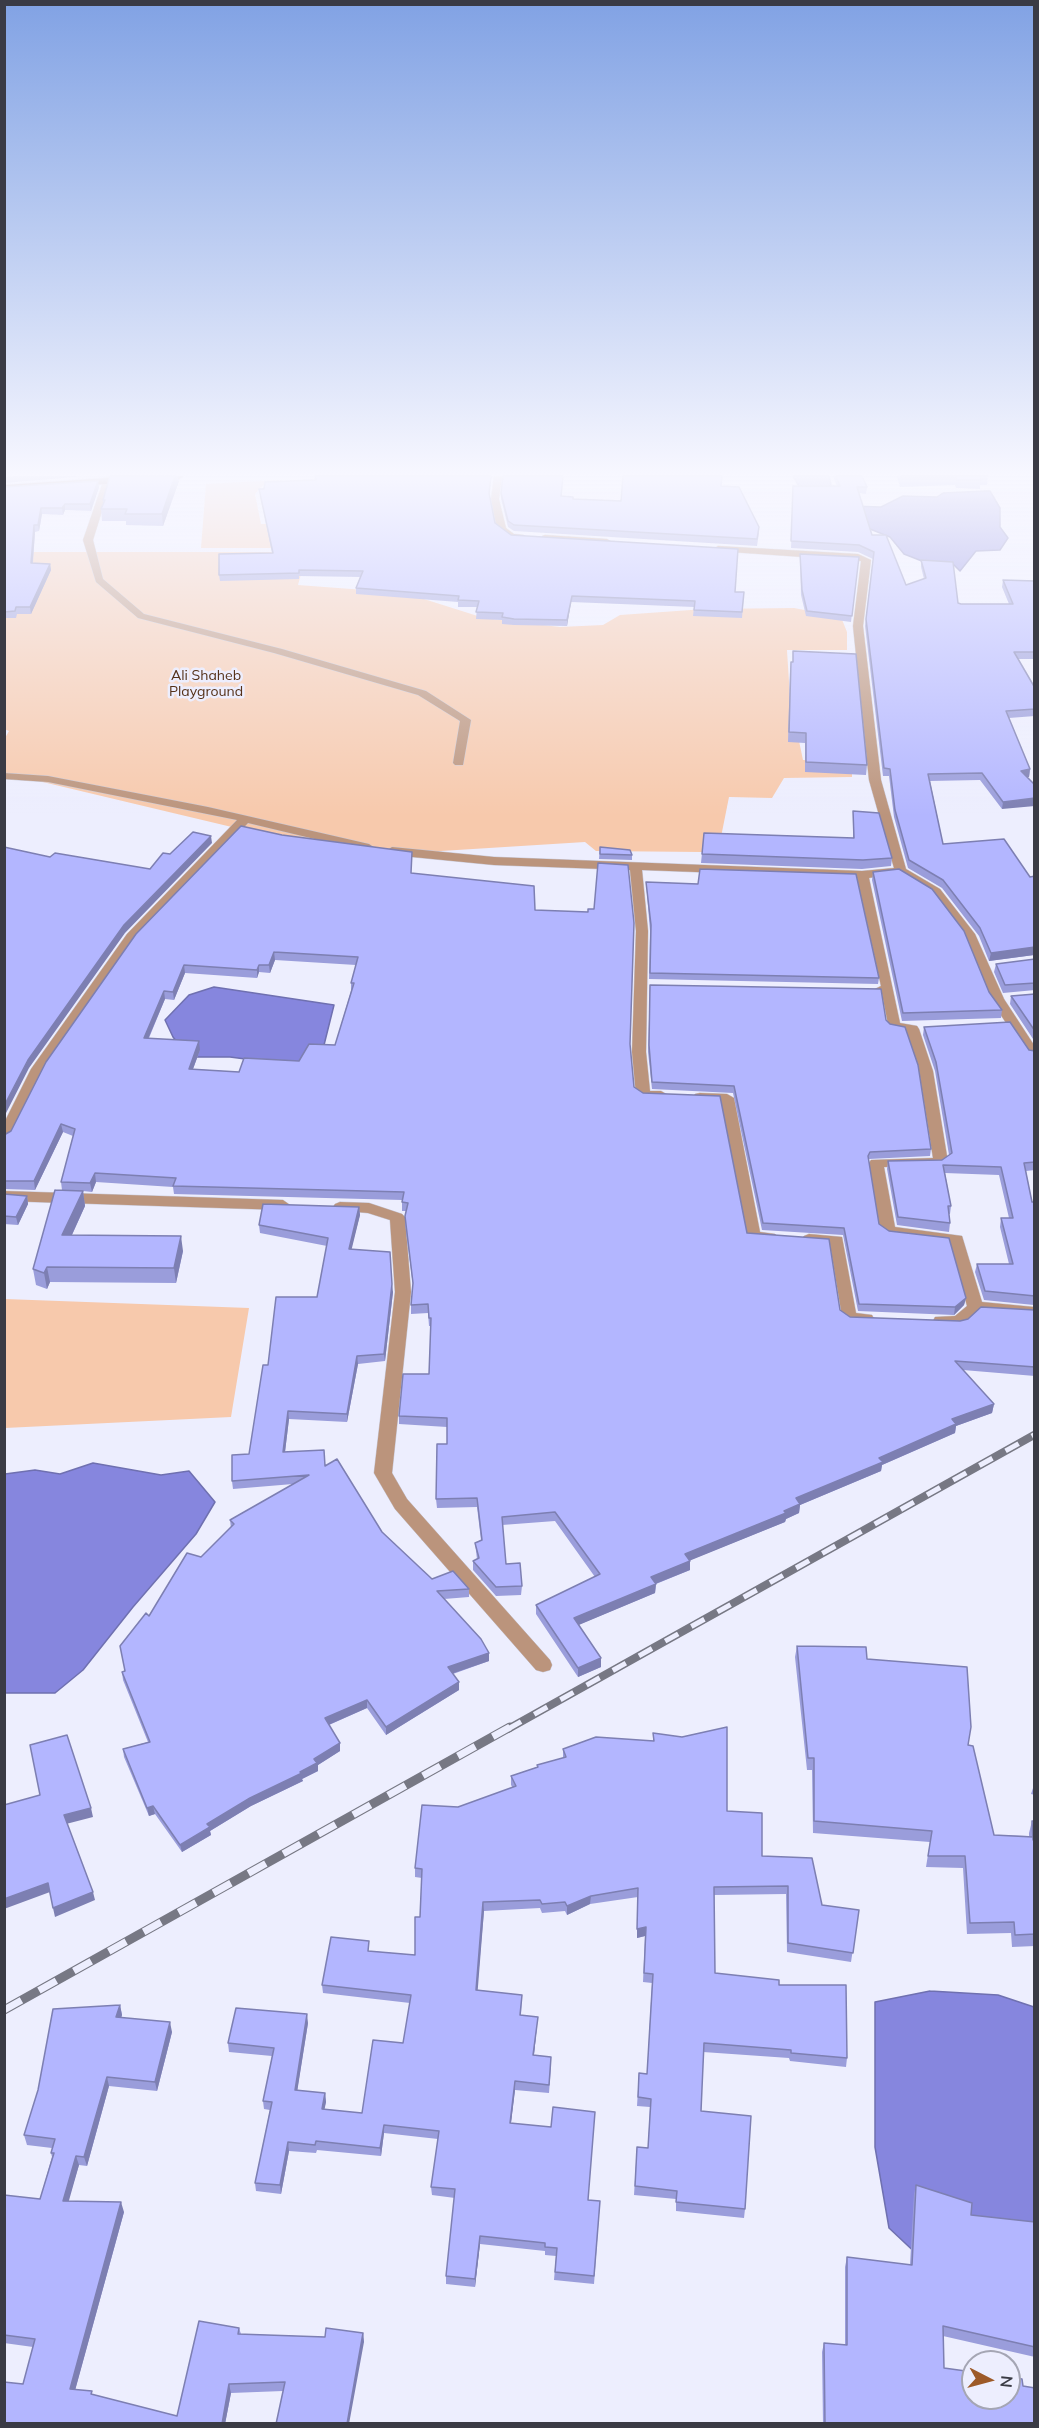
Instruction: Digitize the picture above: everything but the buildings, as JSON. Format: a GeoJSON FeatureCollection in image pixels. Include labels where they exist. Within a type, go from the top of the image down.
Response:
{"type":"FeatureCollection","features":[{"type":"Feature","properties":{"kind":"street"},"geometry":{"type":"LineString","coordinates":[[110,589],[141,616],[278,651],[422,693],[466,720],[459,763]]}},
{"type":"Feature","properties":{"kind":"street"},"geometry":{"type":"LineString","coordinates":[[862,589],[858,626],[875,780],[901,871]]}},
{"type":"Feature","properties":{"kind":"street"},"geometry":{"type":"LineString","coordinates":[[4,776],[48,779],[208,810],[376,850],[494,861],[862,875],[901,871],[936,892],[971,937],[990,966],[997,999],[1008,1024],[1035,1054]]}},
{"type":"Feature","properties":{"kind":"street"},"geometry":{"type":"LineString","coordinates":[[4,1138],[38,1069],[131,937],[244,819]]}},
{"type":"Feature","properties":{"kind":"street"},"geometry":{"type":"LineString","coordinates":[[636,866],[647,985],[639,1052],[643,1095],[727,1098],[753,1237],[837,1240],[849,1318],[882,1319]]}},
{"type":"Feature","properties":{"kind":"street"},"geometry":{"type":"LineString","coordinates":[[862,875],[894,1026],[917,1028],[927,1071],[941,1162],[876,1163],[888,1231],[957,1239],[975,1308]]}},
{"type":"Feature","properties":{"kind":"street"},"geometry":{"type":"LineString","coordinates":[[864,990],[888,990]]}},
{"type":"Feature","properties":{"kind":"street"},"geometry":{"type":"LineString","coordinates":[[997,999],[1016,998]]}},
{"type":"Feature","properties":{"kind":"street"},"geometry":{"type":"LineString","coordinates":[[4,1196],[298,1206]]}},
{"type":"Feature","properties":{"kind":"street"},"geometry":{"type":"LineString","coordinates":[[322,1206],[369,1208],[397,1217],[402,1292],[383,1473],[401,1504],[543,1665]]}},
{"type":"Feature","properties":{"kind":"street"},"geometry":{"type":"LineString","coordinates":[[926,1321],[959,1322],[975,1308],[1035,1312]]}},
{"type":"Feature","properties":{"kind":"green space","name":"Ali Shaheb Playground"},"geometry":{"type":"Polygon","coordinates":[[[4,589],[356,589],[405,593],[484,618],[560,627],[603,625],[620,615],[705,609],[794,608],[841,617],[847,632],[847,650],[787,650],[790,698],[803,760],[852,762],[852,777],[784,778],[772,798],[729,797],[720,842],[702,852],[596,851],[585,842],[409,853],[257,833],[5,773],[5,738],[9,731],[4,729],[4,589]]]}},
{"type":"Feature","properties":{"kind":"green space"},"geometry":{"type":"Polygon","coordinates":[[[5,1299],[249,1308],[231,1417],[5,1428],[5,1299]]]}},
{"type":"Feature","properties":{"kind":"shaded area"},"geometry":{"type":"Polygon","coordinates":[[[214,987],[334,1005],[322,1053],[292,1065],[230,1057],[189,1057],[173,1037],[165,1020],[189,995],[214,987]]]}},
{"type":"Feature","properties":{"kind":"shaded area"},"geometry":{"type":"Polygon","coordinates":[[[93,1463],[161,1475],[189,1471],[215,1502],[196,1534],[133,1607],[83,1670],[55,1693],[5,1693],[5,1474],[35,1470],[60,1474],[93,1463]]]}},
{"type":"Feature","properties":{"kind":"shaded area"},"geometry":{"type":"Polygon","coordinates":[[[930,1991],[998,1995],[1034,2007],[1034,2300],[922,2259],[889,2228],[875,2147],[875,2002],[930,1991]]]}},
{"type":"Feature","properties":{"kind":"railway"},"geometry":{"type":"LineString","coordinates":[[508,1729],[1034,1435]]}},
{"type":"Feature","properties":{"kind":"railway"},"geometry":{"type":"LineString","coordinates":[[4,2010],[510,1727]]}}]}
